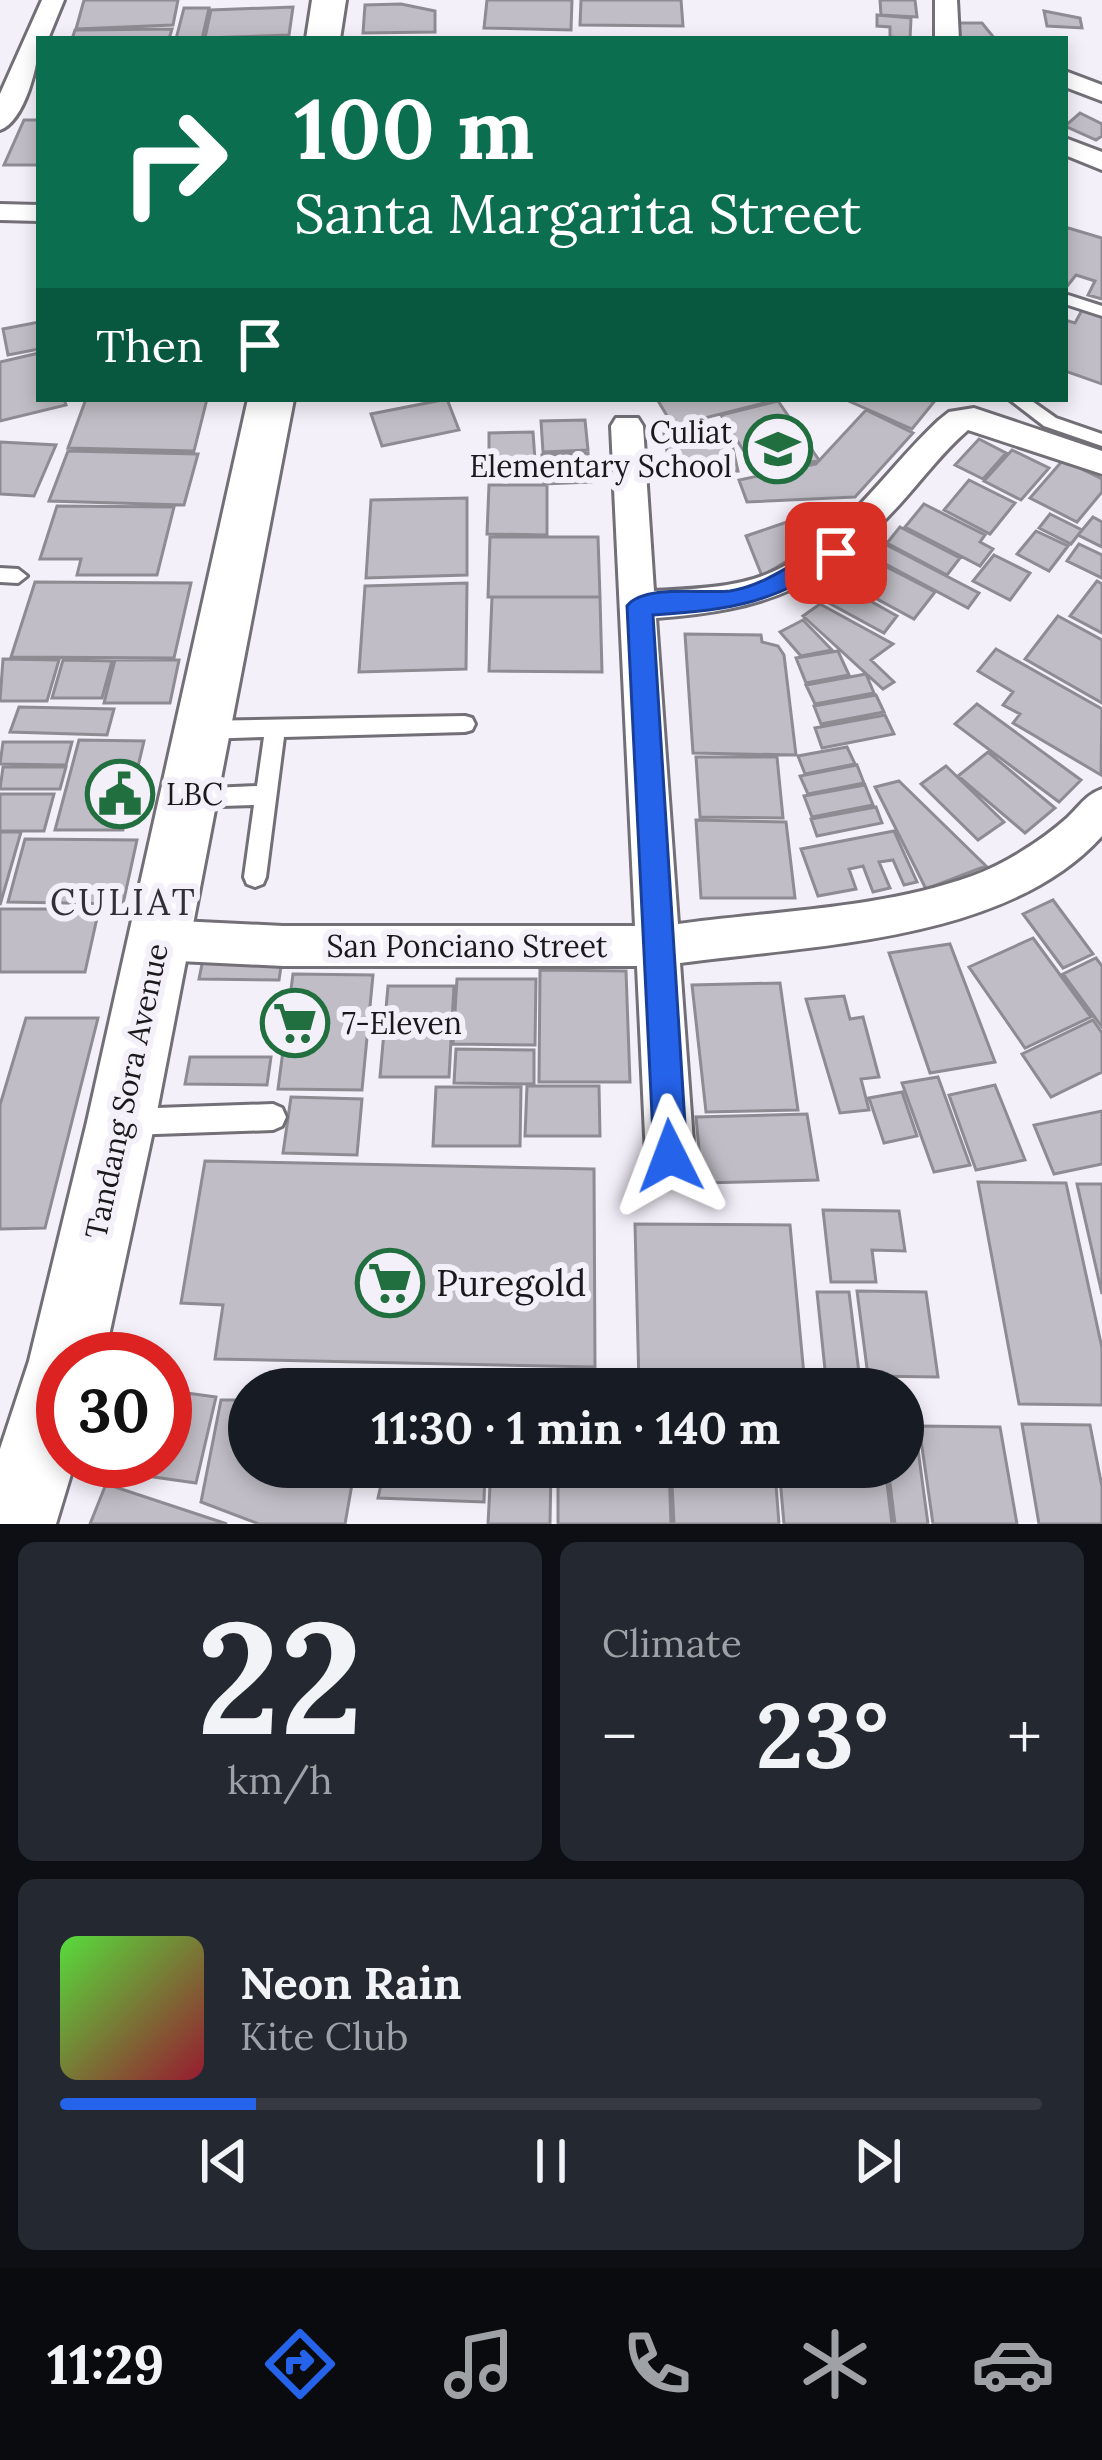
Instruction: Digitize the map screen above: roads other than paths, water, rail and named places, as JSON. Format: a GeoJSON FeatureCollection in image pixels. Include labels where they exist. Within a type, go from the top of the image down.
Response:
{"type":"FeatureCollection","features":[{"type":"Feature","properties":{"kind":"main road"},"geometry":{"type":"LineString","coordinates":[[323,36],[329,0]]}},
{"type":"Feature","properties":{"kind":"main road","name":"Tandang Sora Avenue"},"geometry":{"type":"LineString","coordinates":[[72,1332],[121,1122],[271,402]]}},
{"type":"Feature","properties":{"kind":"main road"},"geometry":{"type":"LineString","coordinates":[[16,1524],[36,1459]]}},
{"type":"Feature","properties":{"kind":"street"},"geometry":{"type":"LineString","coordinates":[[40,36],[53,0]]}},
{"type":"Feature","properties":{"kind":"street"},"geometry":{"type":"LineString","coordinates":[[946,0],[947,36]]}},
{"type":"Feature","properties":{"kind":"street"},"geometry":{"type":"LineString","coordinates":[[0,46],[35,48],[0,122]]}},
{"type":"Feature","properties":{"kind":"street"},"geometry":{"type":"LineString","coordinates":[[1068,59],[1102,62]]}},
{"type":"Feature","properties":{"kind":"street"},"geometry":{"type":"LineString","coordinates":[[1068,79],[1102,94]]}},
{"type":"Feature","properties":{"kind":"street"},"geometry":{"type":"LineString","coordinates":[[1068,147],[1102,162]]}},
{"type":"Feature","properties":{"kind":"street"},"geometry":{"type":"LineString","coordinates":[[0,212],[36,213]]}},
{"type":"Feature","properties":{"kind":"street"},"geometry":{"type":"LineString","coordinates":[[640,606],[732,600],[802,575],[836,553],[960,420],[1101,445]]}},
{"type":"Feature","properties":{"kind":"street"},"geometry":{"type":"LineString","coordinates":[[627,426],[670,1156]]}},
{"type":"Feature","properties":{"kind":"street","name":"San Ponciano Street"},"geometry":{"type":"LineString","coordinates":[[158,940],[660,946],[892,915],[980,893],[1083,830],[1102,806]]}},
{"type":"Feature","properties":{"kind":"lane"},"geometry":{"type":"LineString","coordinates":[[1068,300],[1102,310]]}},
{"type":"Feature","properties":{"kind":"lane"},"geometry":{"type":"LineString","coordinates":[[1021,402],[1050,422],[1101,445]]}},
{"type":"Feature","properties":{"kind":"lane"},"geometry":{"type":"LineString","coordinates":[[201,730],[465,724]]}},
{"type":"Feature","properties":{"kind":"lane"},"geometry":{"type":"LineString","coordinates":[[255,877],[275,729]]}},
{"type":"Feature","properties":{"kind":"lane"},"geometry":{"type":"LineString","coordinates":[[187,798],[266,795]]}},
{"type":"Feature","properties":{"kind":"lane"},"geometry":{"type":"LineString","coordinates":[[121,1122],[273,1118]]}},
{"type":"Feature","properties":{"kind":"place","name":"Culiat Elementary School"},"geometry":{"type":"Point","coordinates":[778,449]}},
{"type":"Feature","properties":{"kind":"place","name":"LBC"},"geometry":{"type":"Point","coordinates":[120,794]}},
{"type":"Feature","properties":{"kind":"place","name":"7-Eleven"},"geometry":{"type":"Point","coordinates":[295,1023]}},
{"type":"Feature","properties":{"kind":"place","name":"Puregold"},"geometry":{"type":"Point","coordinates":[390,1283]}},
{"type":"Feature","properties":{"kind":"district","name":"CULIAT"},"geometry":{"type":"Point","coordinates":[124,902]}}]}
